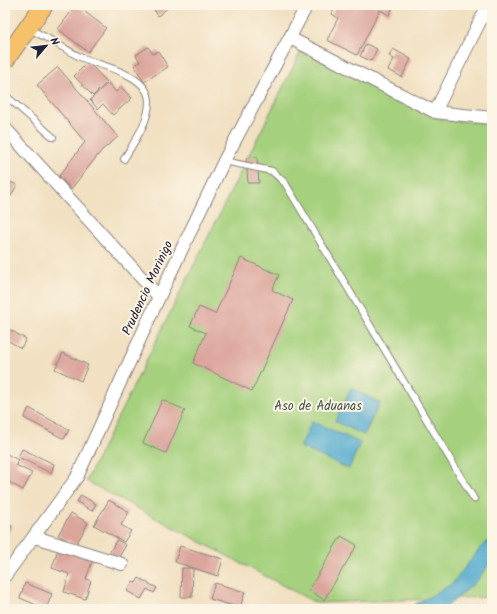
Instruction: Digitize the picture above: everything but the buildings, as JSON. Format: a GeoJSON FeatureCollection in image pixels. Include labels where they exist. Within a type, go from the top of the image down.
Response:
{"type":"FeatureCollection","features":[{"type":"Feature","properties":{"kind":"main road"},"geometry":{"type":"LineString","coordinates":[[5,60],[44,5]]}},
{"type":"Feature","properties":{"kind":"street","name":"Prudencio Morinigo"},"geometry":{"type":"LineString","coordinates":[[5,576],[35,537],[77,477],[159,297],[224,161],[307,5]]}},
{"type":"Feature","properties":{"kind":"street"},"geometry":{"type":"LineString","coordinates":[[435,112],[488,5]]}},
{"type":"Feature","properties":{"kind":"street"},"geometry":{"type":"LineString","coordinates":[[290,38],[435,112],[492,118]]}},
{"type":"Feature","properties":{"kind":"street"},"geometry":{"type":"LineString","coordinates":[[5,128],[159,297]]}},
{"type":"Feature","properties":{"kind":"street"},"geometry":{"type":"LineString","coordinates":[[35,537],[122,564]]}},
{"type":"Feature","properties":{"kind":"lane"},"geometry":{"type":"LineString","coordinates":[[28,28],[81,57],[123,72],[145,89],[149,100],[147,112],[141,129],[124,160]]}},
{"type":"Feature","properties":{"kind":"lane"},"geometry":{"type":"LineString","coordinates":[[5,95],[53,137]]}},
{"type":"Feature","properties":{"kind":"lane"},"geometry":{"type":"LineString","coordinates":[[224,161],[272,171],[285,183],[474,500]]}},
{"type":"Feature","properties":{"kind":"green space","name":"Aso de Aduanas"},"geometry":{"type":"Polygon","coordinates":[[[301,51],[440,119],[492,124],[492,597],[316,603],[86,481],[301,51]]]}},
{"type":"Feature","properties":{"kind":"water"},"geometry":{"type":"Polygon","coordinates":[[[351,388],[380,403],[364,435],[335,421],[351,388]]]}},
{"type":"Feature","properties":{"kind":"water"},"geometry":{"type":"Polygon","coordinates":[[[312,421],[360,443],[349,469],[300,447],[312,421]]]}},
{"type":"Feature","properties":{"kind":"water"},"geometry":{"type":"Polygon","coordinates":[[[492,537],[492,560],[476,582],[444,609],[407,609],[452,584],[482,546],[492,537]]]}}]}
